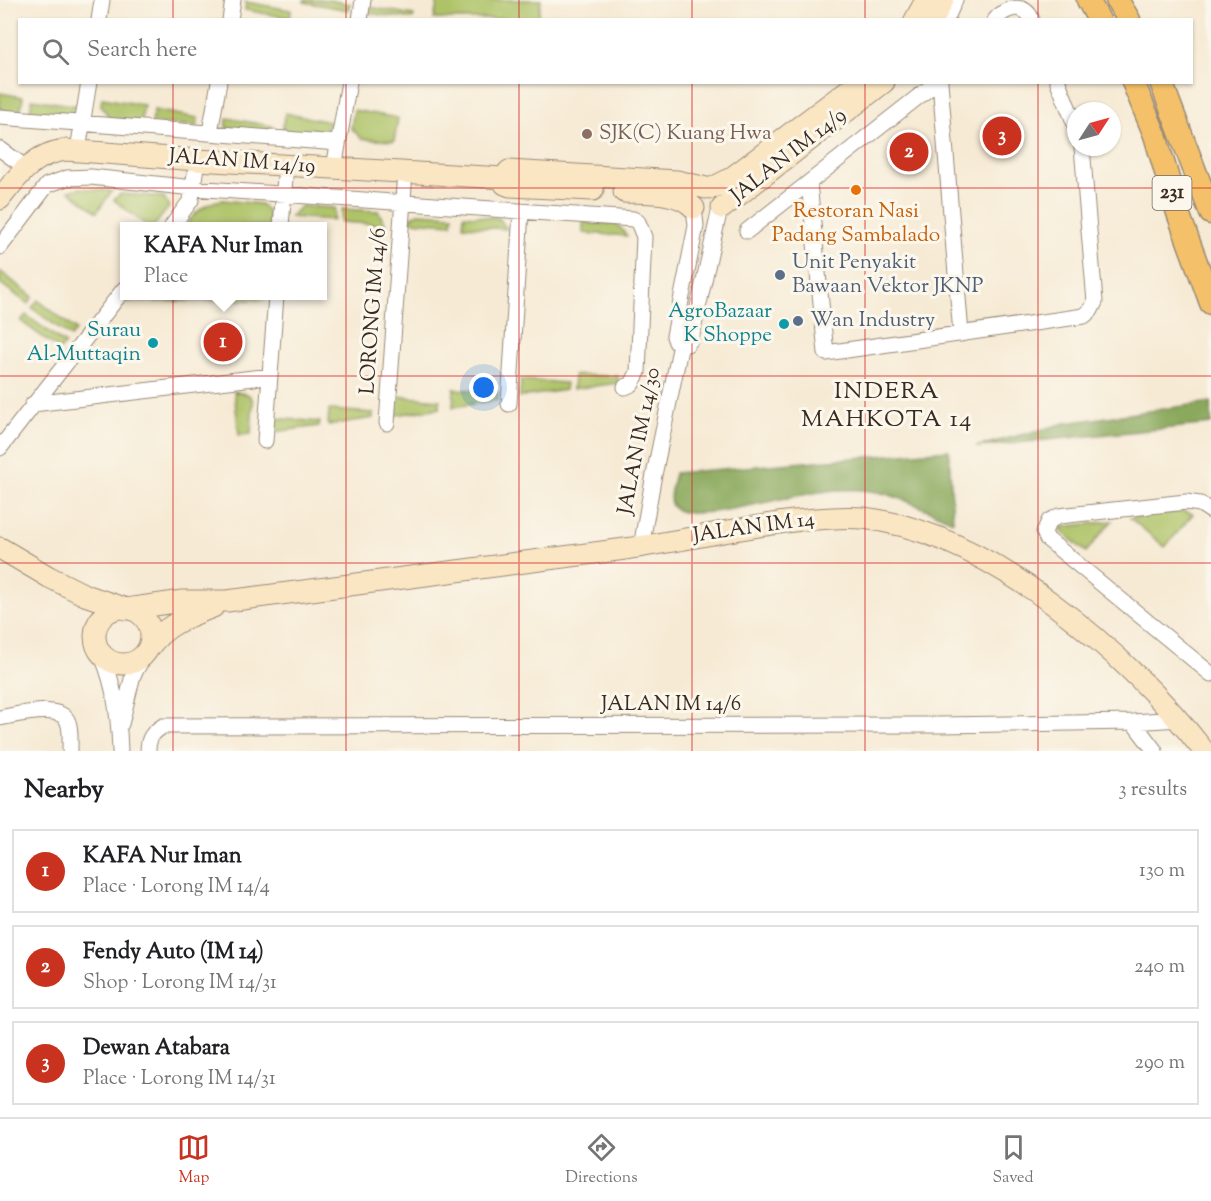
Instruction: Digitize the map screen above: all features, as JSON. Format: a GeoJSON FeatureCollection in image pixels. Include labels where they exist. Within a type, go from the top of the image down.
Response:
{"type":"FeatureCollection","features":[{"type":"Feature","properties":{"kind":"main road"},"geometry":{"type":"LineString","coordinates":[[1088,0],[1098,18]]}},
{"type":"Feature","properties":{"kind":"main road"},"geometry":{"type":"LineString","coordinates":[[1117,0],[1128,18]]}},
{"type":"Feature","properties":{"kind":"main road","name":"231"},"geometry":{"type":"LineString","coordinates":[[1134,84],[1155,135],[1178,213],[1211,303]]}},
{"type":"Feature","properties":{"kind":"main road","name":"231"},"geometry":{"type":"LineString","coordinates":[[1162,84],[1211,213]]}},
{"type":"Feature","properties":{"kind":"street"},"geometry":{"type":"LineString","coordinates":[[99,18],[102,0]]}},
{"type":"Feature","properties":{"kind":"street"},"geometry":{"type":"LineString","coordinates":[[230,18],[233,0]]}},
{"type":"Feature","properties":{"kind":"street"},"geometry":{"type":"LineString","coordinates":[[360,18],[363,0]]}},
{"type":"Feature","properties":{"kind":"street"},"geometry":{"type":"LineString","coordinates":[[916,18],[926,0]]}},
{"type":"Feature","properties":{"kind":"street"},"geometry":{"type":"LineString","coordinates":[[934,18],[943,0]]}},
{"type":"Feature","properties":{"kind":"street"},"geometry":{"type":"LineString","coordinates":[[947,18],[955,0]]}},
{"type":"Feature","properties":{"kind":"street"},"geometry":{"type":"LineString","coordinates":[[996,18],[1001,12],[1011,8],[1022,9],[1031,17]]}},
{"type":"Feature","properties":{"kind":"street"},"geometry":{"type":"LineString","coordinates":[[78,150],[89,84]]}},
{"type":"Feature","properties":{"kind":"street"},"geometry":{"type":"LineString","coordinates":[[210,132],[219,84]]}},
{"type":"Feature","properties":{"kind":"street"},"geometry":{"type":"LineString","coordinates":[[334,168],[349,84]]}},
{"type":"Feature","properties":{"kind":"street","name":"JALAN IM 14/9"},"geometry":{"type":"LineString","coordinates":[[709,188],[730,179],[856,84]]}},
{"type":"Feature","properties":{"kind":"street","name":"JALAN IM 14/9"},"geometry":{"type":"LineString","coordinates":[[721,211],[881,84]]}},
{"type":"Feature","properties":{"kind":"street"},"geometry":{"type":"LineString","coordinates":[[747,231],[936,84]]}},
{"type":"Feature","properties":{"kind":"street"},"geometry":{"type":"LineString","coordinates":[[939,84],[961,334]]}},
{"type":"Feature","properties":{"kind":"street"},"geometry":{"type":"LineString","coordinates":[[1059,84],[1067,105]]}},
{"type":"Feature","properties":{"kind":"street"},"geometry":{"type":"LineString","coordinates":[[0,117],[338,143]]}},
{"type":"Feature","properties":{"kind":"street"},"geometry":{"type":"LineString","coordinates":[[0,149],[26,167]]}},
{"type":"Feature","properties":{"kind":"street","name":"JALAN IM 14/19"},"geometry":{"type":"LineString","coordinates":[[0,199],[26,167],[42,156],[78,150],[197,160],[503,178]]}},
{"type":"Feature","properties":{"kind":"street"},"geometry":{"type":"LineString","coordinates":[[809,183],[826,353],[1084,316],[1095,302],[1083,156]]}},
{"type":"Feature","properties":{"kind":"street"},"geometry":{"type":"LineString","coordinates":[[175,222],[191,200],[197,160]]}},
{"type":"Feature","properties":{"kind":"street"},"geometry":{"type":"LineString","coordinates":[[281,222],[286,165]]}},
{"type":"Feature","properties":{"kind":"street"},"geometry":{"type":"LineString","coordinates":[[509,171],[677,181],[709,188],[723,198],[721,211],[715,216],[706,217],[697,212],[686,200],[675,196],[510,186],[505,184],[503,178],[509,171]]}},
{"type":"Feature","properties":{"kind":"street","name":"LORONG IM 14/6"},"geometry":{"type":"LineString","coordinates":[[387,423],[405,172]]}},
{"type":"Feature","properties":{"kind":"street"},"geometry":{"type":"LineString","coordinates":[[0,247],[47,185],[67,178],[91,177],[193,188],[633,219],[638,222],[644,237],[638,372],[632,384],[625,387]]}},
{"type":"Feature","properties":{"kind":"street"},"geometry":{"type":"LineString","coordinates":[[694,208],[693,202],[697,193],[709,188]]}},
{"type":"Feature","properties":{"kind":"street","name":"JALAN IM 14/30"},"geometry":{"type":"LineString","coordinates":[[694,208],[696,226],[674,336],[676,342],[681,344],[687,344],[691,339],[721,211]]}},
{"type":"Feature","properties":{"kind":"street"},"geometry":{"type":"LineString","coordinates":[[509,404],[521,211]]}},
{"type":"Feature","properties":{"kind":"street"},"geometry":{"type":"LineString","coordinates":[[0,448],[120,294]]}},
{"type":"Feature","properties":{"kind":"street"},"geometry":{"type":"LineString","coordinates":[[265,441],[276,300]]}},
{"type":"Feature","properties":{"kind":"street","name":"JALAN IM 14/30"},"geometry":{"type":"LineString","coordinates":[[641,547],[681,344]]}},
{"type":"Feature","properties":{"kind":"street"},"geometry":{"type":"LineString","coordinates":[[33,404],[270,376]]}},
{"type":"Feature","properties":{"kind":"street"},"geometry":{"type":"LineString","coordinates":[[1211,510],[1200,504],[1186,502],[1059,516],[1051,519],[1045,528],[1047,539],[1211,674]]}},
{"type":"Feature","properties":{"kind":"street","name":"JALAN IM 14"},"geometry":{"type":"LineString","coordinates":[[227,601],[641,547],[711,534],[818,519],[862,518],[902,526],[949,542],[1013,577],[1076,622],[1131,669],[1179,719],[1204,751]]}},
{"type":"Feature","properties":{"kind":"street"},"geometry":{"type":"LineString","coordinates":[[0,548],[49,577],[86,595],[142,616],[148,623],[151,632],[148,649],[130,683],[120,733]]}},
{"type":"Feature","properties":{"kind":"street"},"geometry":{"type":"LineString","coordinates":[[49,577],[74,597],[86,611],[97,646],[110,676],[120,733],[120,751]]}},
{"type":"Feature","properties":{"kind":"street"},"geometry":{"type":"LineString","coordinates":[[183,601],[227,601],[183,618],[163,632],[143,656],[127,664],[109,660],[97,646],[95,637],[101,619],[117,609],[183,601]]}},
{"type":"Feature","properties":{"kind":"street"},"geometry":{"type":"LineString","coordinates":[[0,718],[51,711],[60,713],[68,722],[70,751]]}},
{"type":"Feature","properties":{"kind":"street","name":"JALAN IM 14/6"},"geometry":{"type":"LineString","coordinates":[[148,751],[148,740],[163,726],[789,725],[1133,722],[1179,719]]}},
{"type":"Feature","properties":{"kind":"street"},"geometry":{"type":"LineString","coordinates":[[1133,722],[1155,751]]}},
{"type":"Feature","properties":{"kind":"green space"},"geometry":{"type":"Polygon","coordinates":[[[304,0],[329,0],[350,4],[348,10],[304,2],[304,0]]]}},
{"type":"Feature","properties":{"kind":"green space"},"geometry":{"type":"Polygon","coordinates":[[[438,0],[541,0],[538,18],[434,18],[438,0]]]}},
{"type":"Feature","properties":{"kind":"green space"},"geometry":{"type":"Polygon","coordinates":[[[246,2],[291,10],[290,18],[245,10],[246,2]]]}},
{"type":"Feature","properties":{"kind":"green space"},"geometry":{"type":"Polygon","coordinates":[[[369,7],[414,15],[413,18],[406,18],[368,13],[369,7]]]}},
{"type":"Feature","properties":{"kind":"green space"},"geometry":{"type":"Polygon","coordinates":[[[0,93],[23,97],[20,112],[0,111],[0,93]]]}},
{"type":"Feature","properties":{"kind":"green space"},"geometry":{"type":"Polygon","coordinates":[[[102,98],[144,105],[141,122],[110,119],[101,105],[102,98]]]}},
{"type":"Feature","properties":{"kind":"green space"},"geometry":{"type":"Polygon","coordinates":[[[32,99],[77,106],[76,113],[69,116],[30,113],[32,99]]]}},
{"type":"Feature","properties":{"kind":"green space"},"geometry":{"type":"Polygon","coordinates":[[[154,110],[198,118],[197,126],[152,123],[154,110]]]}},
{"type":"Feature","properties":{"kind":"green space"},"geometry":{"type":"Polygon","coordinates":[[[354,110],[398,118],[394,141],[362,139],[351,128],[354,110]]]}},
{"type":"Feature","properties":{"kind":"green space"},"geometry":{"type":"Polygon","coordinates":[[[285,113],[330,122],[329,127],[318,135],[282,133],[285,113]]]}},
{"type":"Feature","properties":{"kind":"green space"},"geometry":{"type":"Polygon","coordinates":[[[227,118],[272,126],[271,132],[226,128],[227,118]]]}},
{"type":"Feature","properties":{"kind":"green space"},"geometry":{"type":"Polygon","coordinates":[[[79,188],[112,191],[97,212],[69,191],[79,188]]]}},
{"type":"Feature","properties":{"kind":"green space"},"geometry":{"type":"Polygon","coordinates":[[[120,194],[164,197],[169,207],[157,222],[142,222],[114,200],[120,194]]]}},
{"type":"Feature","properties":{"kind":"green space"},"geometry":{"type":"Polygon","coordinates":[[[223,200],[261,204],[269,213],[269,222],[189,222],[201,209],[223,200]]]}},
{"type":"Feature","properties":{"kind":"green space"},"geometry":{"type":"Polygon","coordinates":[[[301,206],[335,208],[334,220],[290,217],[301,206]]]}},
{"type":"Feature","properties":{"kind":"green space"},"geometry":{"type":"Polygon","coordinates":[[[342,209],[378,211],[386,225],[341,222],[342,209]]]}},
{"type":"Feature","properties":{"kind":"green space"},"geometry":{"type":"Polygon","coordinates":[[[418,213],[453,215],[452,224],[407,221],[418,213]]]}},
{"type":"Feature","properties":{"kind":"green space"},"geometry":{"type":"Polygon","coordinates":[[[464,215],[499,218],[507,229],[463,226],[464,215]]]}},
{"type":"Feature","properties":{"kind":"green space"},"geometry":{"type":"Polygon","coordinates":[[[583,222],[617,224],[627,236],[583,233],[583,222]]]}},
{"type":"Feature","properties":{"kind":"green space"},"geometry":{"type":"Polygon","coordinates":[[[0,271],[33,297],[28,304],[0,283],[0,271]]]}},
{"type":"Feature","properties":{"kind":"green space"},"geometry":{"type":"Polygon","coordinates":[[[38,300],[76,330],[71,337],[32,308],[38,300]]]}},
{"type":"Feature","properties":{"kind":"green space"},"geometry":{"type":"Polygon","coordinates":[[[127,300],[264,300],[125,302],[127,300]]]}},
{"type":"Feature","properties":{"kind":"green space"},"geometry":{"type":"Polygon","coordinates":[[[26,315],[65,344],[60,350],[21,321],[26,315]]]}},
{"type":"Feature","properties":{"kind":"green space"},"geometry":{"type":"Polygon","coordinates":[[[574,375],[618,376],[618,383],[573,389],[574,375]]]}},
{"type":"Feature","properties":{"kind":"green space"},"geometry":{"type":"Polygon","coordinates":[[[521,380],[566,383],[565,390],[520,397],[521,380]]]}},
{"type":"Feature","properties":{"kind":"green space"},"geometry":{"type":"Polygon","coordinates":[[[454,389],[498,392],[498,400],[453,407],[454,389]]]}},
{"type":"Feature","properties":{"kind":"green space"},"geometry":{"type":"Polygon","coordinates":[[[234,391],[249,395],[253,401],[251,434],[239,435],[234,391]]]}},
{"type":"Feature","properties":{"kind":"green space"},"geometry":{"type":"Polygon","coordinates":[[[396,396],[440,400],[440,408],[395,415],[396,396]]]}},
{"type":"Feature","properties":{"kind":"green space"},"geometry":{"type":"Polygon","coordinates":[[[1211,402],[1211,424],[976,447],[1066,423],[1211,402]]]}},
{"type":"Feature","properties":{"kind":"green space"},"geometry":{"type":"Polygon","coordinates":[[[329,410],[373,413],[373,418],[328,425],[329,410]]]}},
{"type":"Feature","properties":{"kind":"green space"},"geometry":{"type":"Polygon","coordinates":[[[275,418],[320,422],[319,426],[274,432],[275,418]]]}},
{"type":"Feature","properties":{"kind":"green space"},"geometry":{"type":"Polygon","coordinates":[[[949,450],[953,521],[895,497],[856,489],[812,493],[705,513],[681,512],[674,508],[670,501],[675,473],[949,450]]]}},
{"type":"Feature","properties":{"kind":"green space"},"geometry":{"type":"Polygon","coordinates":[[[1181,511],[1193,514],[1165,547],[1130,518],[1181,511]]]}},
{"type":"Feature","properties":{"kind":"green space"},"geometry":{"type":"Polygon","coordinates":[[[1112,521],[1086,552],[1060,530],[1062,527],[1112,521]]]}},
{"type":"Feature","properties":{"kind":"place","name":"SJK(C) Kuang Hwa"},"geometry":{"type":"Point","coordinates":[587,134]}},
{"type":"Feature","properties":{"kind":"place","name":"Dewan Atabara"},"geometry":{"type":"Point","coordinates":[1002,136]}},
{"type":"Feature","properties":{"kind":"place","name":"Fendy Auto (IM 14)"},"geometry":{"type":"Point","coordinates":[909,152]}},
{"type":"Feature","properties":{"kind":"place","name":"Restoran Nasi Padang Sambalado"},"geometry":{"type":"Point","coordinates":[856,190]}},
{"type":"Feature","properties":{"kind":"place","name":"Unit Penyakit Bawaan Vektor JKNP"},"geometry":{"type":"Point","coordinates":[780,275]}},
{"type":"Feature","properties":{"kind":"place","name":"Wan Industry"},"geometry":{"type":"Point","coordinates":[798,321]}},
{"type":"Feature","properties":{"kind":"place","name":"AgroBazaar K Shoppe"},"geometry":{"type":"Point","coordinates":[784,324]}},
{"type":"Feature","properties":{"kind":"place","name":"KAFA Nur Iman"},"geometry":{"type":"Point","coordinates":[223,342]}},
{"type":"Feature","properties":{"kind":"place","name":"Surau Al-Muttaqin"},"geometry":{"type":"Point","coordinates":[153,343]}},
{"type":"Feature","properties":{"kind":"district","name":"INDERA MAHKOTA 14"},"geometry":{"type":"Point","coordinates":[887,406]}}]}
